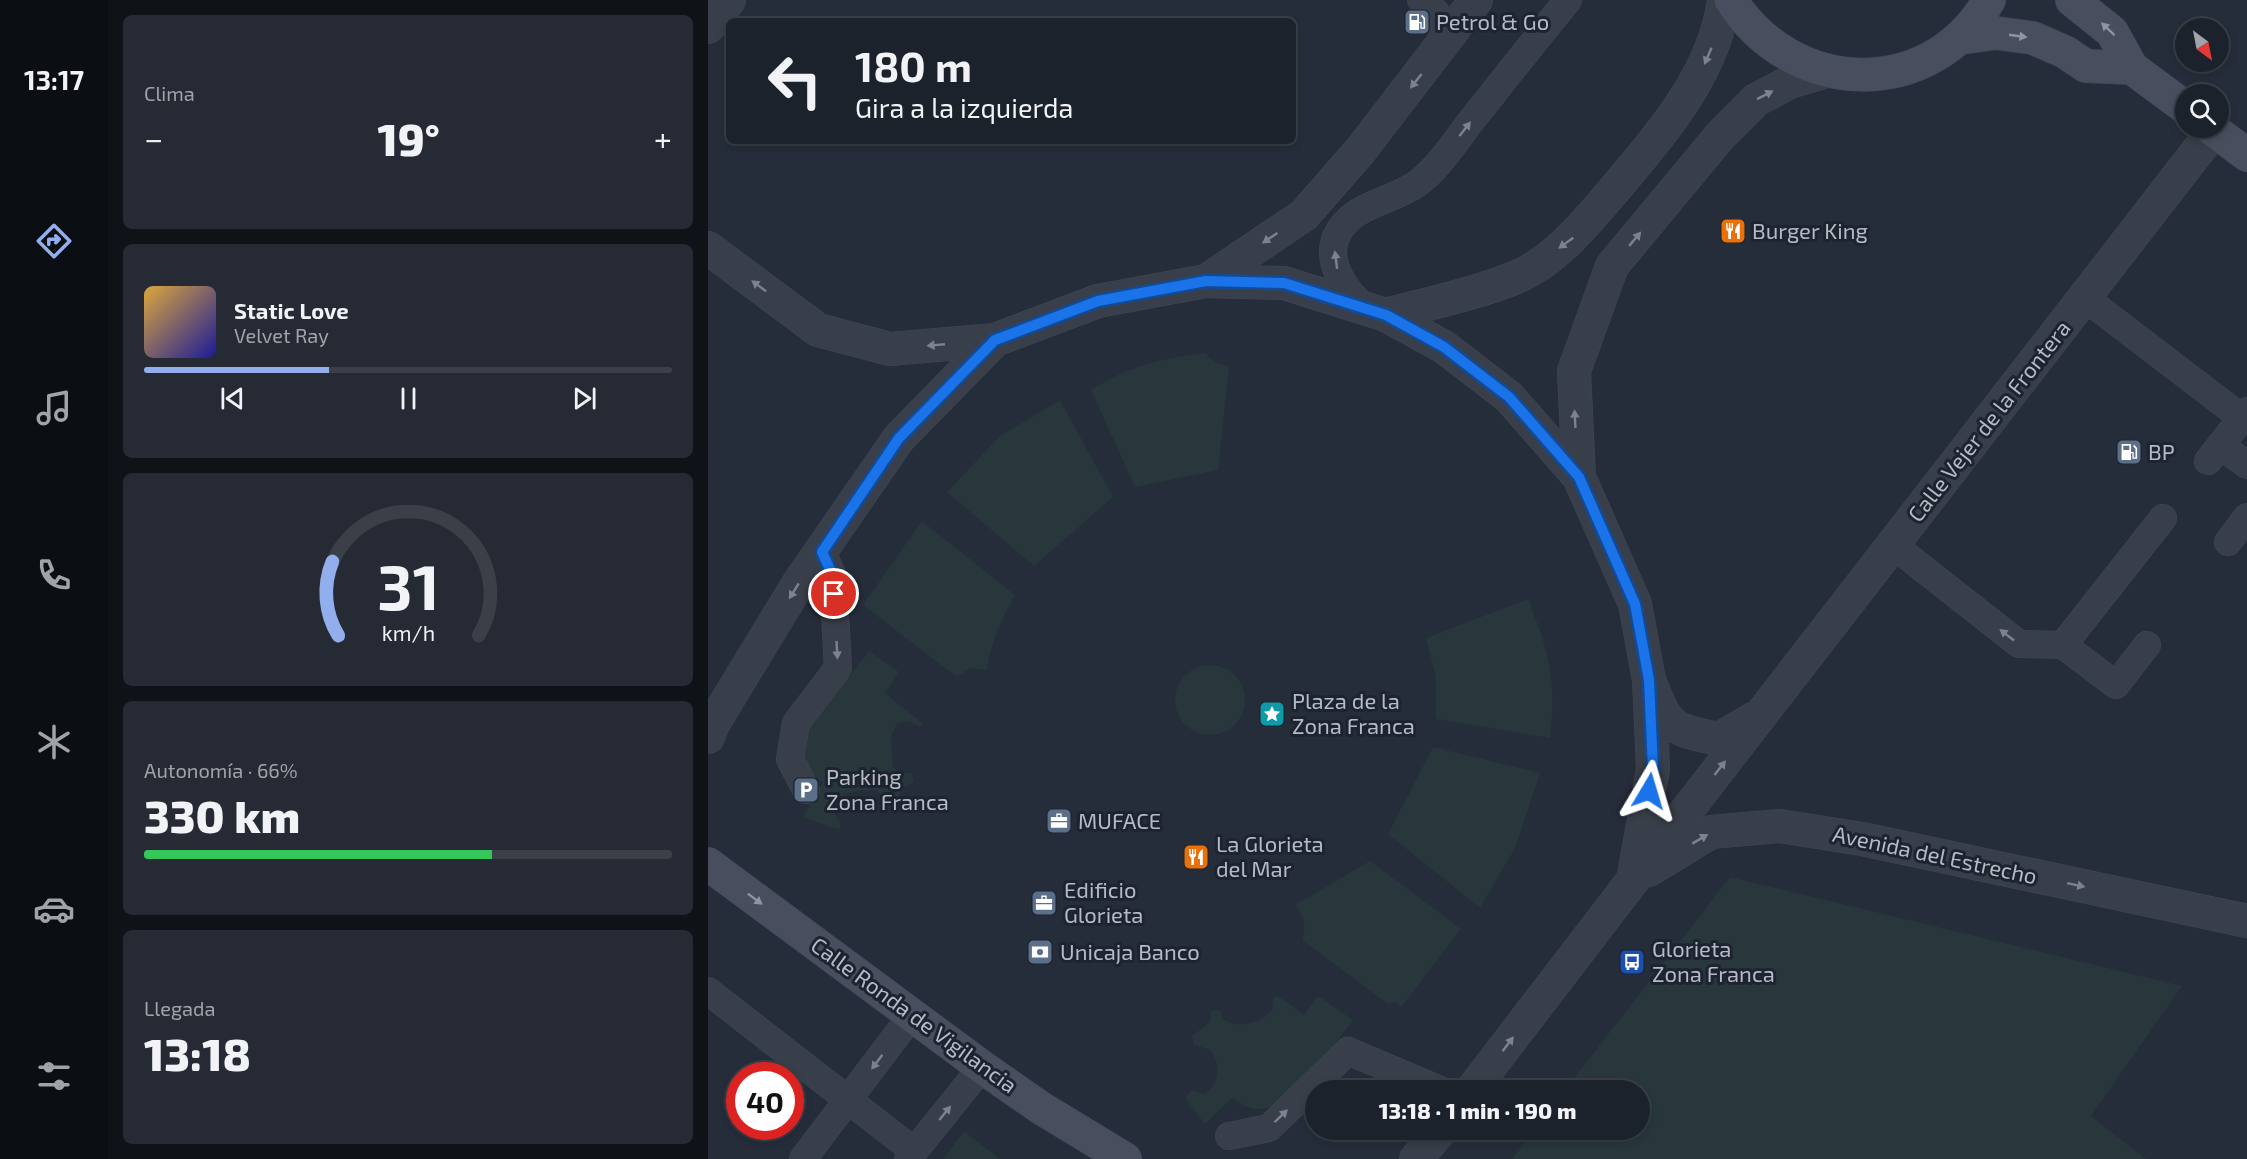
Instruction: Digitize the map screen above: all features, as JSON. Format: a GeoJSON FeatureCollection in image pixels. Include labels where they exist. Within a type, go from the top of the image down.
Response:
{"type":"FeatureCollection","features":[{"type":"Feature","properties":{"kind":"main road"},"geometry":{"type":"LineString","coordinates":[[1731,0],[1750,27],[1775,49],[1804,64],[1827,71],[1869,75],[1902,70],[1932,57],[1960,38],[1982,13],[1989,0]]}},
{"type":"Feature","properties":{"kind":"main road"},"geometry":{"type":"LineString","coordinates":[[2072,0],[2112,32],[2132,68],[2175,100]]}},
{"type":"Feature","properties":{"kind":"main road"},"geometry":{"type":"LineString","coordinates":[[1960,38],[1996,33],[2033,38],[2065,52],[2086,66],[2132,68]]}},
{"type":"Feature","properties":{"kind":"main road"},"geometry":{"type":"LineString","coordinates":[[2224,138],[2247,155]]}},
{"type":"Feature","properties":{"kind":"main road","name":"Calle Ronda de Vigilancia"},"geometry":{"type":"LineString","coordinates":[[708,864],[982,1067],[1041,1108],[1125,1159]]}},
{"type":"Feature","properties":{"kind":"main road"},"geometry":{"type":"LineString","coordinates":[[1041,1108],[1096,1159]]}},
{"type":"Feature","properties":{"kind":"street"},"geometry":{"type":"LineString","coordinates":[[708,27],[729,0]]}},
{"type":"Feature","properties":{"kind":"street"},"geometry":{"type":"LineString","coordinates":[[1206,281],[1304,215],[1360,151],[1476,0]]}},
{"type":"Feature","properties":{"kind":"street"},"geometry":{"type":"LineString","coordinates":[[1376,311],[1522,275],[1574,237],[1669,125],[1704,66],[1720,28],[1724,0]]}},
{"type":"Feature","properties":{"kind":"street"},"geometry":{"type":"LineString","coordinates":[[1579,477],[1574,370],[1612,266],[1720,136],[1756,100],[1790,82],[1827,71]]}},
{"type":"Feature","properties":{"kind":"street","name":"Calle Vejer de la Frontera"},"geometry":{"type":"LineString","coordinates":[[1633,880],[2085,298],[2205,138]]}},
{"type":"Feature","properties":{"kind":"street"},"geometry":{"type":"LineString","coordinates":[[708,248],[818,330],[890,349],[995,340],[1098,301],[1206,281],[1284,283],[1376,311],[1444,347],[1509,397],[1579,477],[1635,604],[1649,680],[1653,769],[1633,880],[1480,1080]]}},
{"type":"Feature","properties":{"kind":"street"},"geometry":{"type":"LineString","coordinates":[[708,737],[713,724],[798,584],[899,438],[995,340]]}},
{"type":"Feature","properties":{"kind":"street","name":"Calle Vejer de la Frontera"},"geometry":{"type":"LineString","coordinates":[[1649,680],[1665,719],[1688,732],[1719,738],[1764,712]]}},
{"type":"Feature","properties":{"kind":"street","name":"Avenida del Estrecho"},"geometry":{"type":"LineString","coordinates":[[1633,880],[1712,832],[1780,826],[1862,839],[2247,921]]}},
{"type":"Feature","properties":{"kind":"street"},"geometry":{"type":"LineString","coordinates":[[1416,1159],[1432,1140]]}},
{"type":"Feature","properties":{"kind":"lane"},"geometry":{"type":"LineString","coordinates":[[1421,0],[1439,13],[1443,26],[1440,49]]}},
{"type":"Feature","properties":{"kind":"lane"},"geometry":{"type":"LineString","coordinates":[[1376,311],[1350,295],[1340,278],[1334,259],[1336,238],[1347,220],[1364,208],[1418,183],[1444,156],[1568,0]]}},
{"type":"Feature","properties":{"kind":"lane"},"geometry":{"type":"LineString","coordinates":[[2085,298],[2244,414],[2214,453],[2247,465]]}},
{"type":"Feature","properties":{"kind":"lane"},"geometry":{"type":"LineString","coordinates":[[2228,542],[2247,517]]}},
{"type":"Feature","properties":{"kind":"lane"},"geometry":{"type":"LineString","coordinates":[[2063,645],[2163,518]]}},
{"type":"Feature","properties":{"kind":"lane"},"geometry":{"type":"LineString","coordinates":[[1893,545],[2019,644],[2063,645],[2116,684],[2147,645]]}},
{"type":"Feature","properties":{"kind":"lane"},"geometry":{"type":"LineString","coordinates":[[806,790],[790,759],[796,723],[838,668],[833,576],[822,552]]}},
{"type":"Feature","properties":{"kind":"lane"},"geometry":{"type":"LineString","coordinates":[[708,991],[849,1099],[911,1155],[982,1067]]}},
{"type":"Feature","properties":{"kind":"lane"},"geometry":{"type":"LineString","coordinates":[[803,1159],[912,1015]]}},
{"type":"Feature","properties":{"kind":"lane"},"geometry":{"type":"LineString","coordinates":[[1318,1080],[1348,1051],[1416,1080]]}},
{"type":"Feature","properties":{"kind":"lane"},"geometry":{"type":"LineString","coordinates":[[1229,1136],[1269,1128],[1305,1093]]}},
{"type":"Feature","properties":{"kind":"shaded area"},"geometry":{"type":"Polygon","coordinates":[[[1205,353],[1215,362],[1229,367],[1218,470],[1135,487],[1091,390],[1146,364],[1205,353]]]}},
{"type":"Feature","properties":{"kind":"shaded area"},"geometry":{"type":"Polygon","coordinates":[[[1060,400],[1113,497],[1034,566],[947,492],[1000,436],[1060,400]]]}},
{"type":"Feature","properties":{"kind":"shaded area"},"geometry":{"type":"Polygon","coordinates":[[[922,521],[1015,595],[997,631],[987,670],[970,668],[957,677],[863,605],[922,521]]]}},
{"type":"Feature","properties":{"kind":"shaded area"},"geometry":{"type":"Polygon","coordinates":[[[1528,599],[1550,667],[1552,718],[1550,738],[1436,719],[1436,677],[1426,638],[1528,599]]]}},
{"type":"Feature","properties":{"kind":"shaded area"},"geometry":{"type":"Polygon","coordinates":[[[869,651],[899,672],[885,693],[923,724],[920,727],[908,721],[897,723],[891,737],[893,767],[899,773],[911,773],[914,782],[901,788],[897,807],[884,807],[884,799],[877,790],[856,791],[845,795],[836,805],[834,813],[841,823],[839,830],[803,817],[823,782],[807,765],[803,751],[804,744],[809,728],[869,651]]]}},
{"type":"Feature","properties":{"kind":"shaded area"},"geometry":{"type":"Polygon","coordinates":[[[1210,665],[1223,668],[1235,675],[1242,687],[1245,700],[1242,713],[1235,725],[1223,732],[1210,735],[1197,732],[1185,725],[1178,713],[1175,700],[1178,687],[1185,675],[1197,668],[1210,665]]]}},
{"type":"Feature","properties":{"kind":"shaded area"},"geometry":{"type":"Polygon","coordinates":[[[1433,747],[1540,773],[1515,848],[1480,908],[1388,834],[1433,747]]]}},
{"type":"Feature","properties":{"kind":"shaded area"},"geometry":{"type":"Polygon","coordinates":[[[1370,861],[1461,929],[1401,1007],[1395,1002],[1388,1004],[1302,940],[1304,921],[1295,905],[1370,861]]]}},
{"type":"Feature","properties":{"kind":"shaded area"},"geometry":{"type":"Polygon","coordinates":[[[1730,877],[2182,986],[2091,1116],[2146,1159],[1512,1159],[1527,1140],[1650,1140],[1650,1080],[1573,1080],[1730,877]]]}},
{"type":"Feature","properties":{"kind":"shaded area"},"geometry":{"type":"Polygon","coordinates":[[[1277,995],[1304,1015],[1318,996],[1353,1020],[1311,1075],[1284,1100],[1271,1107],[1254,1109],[1232,1098],[1205,1124],[1185,1098],[1192,1090],[1204,1094],[1213,1086],[1217,1075],[1216,1062],[1211,1050],[1194,1045],[1192,1036],[1210,1022],[1211,1011],[1221,1011],[1223,1019],[1229,1022],[1250,1023],[1269,1013],[1273,1008],[1272,1000],[1277,995]]]}},
{"type":"Feature","properties":{"kind":"shaded area"},"geometry":{"type":"Polygon","coordinates":[[[964,1131],[1000,1159],[943,1159],[964,1131]]]}},
{"type":"Feature","properties":{"kind":"place","name":"Petrol & Go"},"geometry":{"type":"Point","coordinates":[1417,22]}},
{"type":"Feature","properties":{"kind":"place","name":"Burger King"},"geometry":{"type":"Point","coordinates":[1733,231]}},
{"type":"Feature","properties":{"kind":"place","name":"BP"},"geometry":{"type":"Point","coordinates":[2129,452]}},
{"type":"Feature","properties":{"kind":"place","name":"Plaza de la Zona Franca"},"geometry":{"type":"Point","coordinates":[1272,714]}},
{"type":"Feature","properties":{"kind":"place","name":"Parking Zona Franca"},"geometry":{"type":"Point","coordinates":[806,790]}},
{"type":"Feature","properties":{"kind":"place","name":"MUFACE"},"geometry":{"type":"Point","coordinates":[1059,821]}},
{"type":"Feature","properties":{"kind":"place","name":"La Glorieta del Mar"},"geometry":{"type":"Point","coordinates":[1196,857]}},
{"type":"Feature","properties":{"kind":"place","name":"Edificio Glorieta"},"geometry":{"type":"Point","coordinates":[1044,903]}},
{"type":"Feature","properties":{"kind":"place","name":"Unicaja Banco"},"geometry":{"type":"Point","coordinates":[1040,952]}},
{"type":"Feature","properties":{"kind":"place","name":"Glorieta Zona Franca"},"geometry":{"type":"Point","coordinates":[1632,962]}},
{"type":"Feature","properties":{"kind":"route"},"geometry":{"type":"LineString","coordinates":[[834,594],[833,576],[822,552],[899,438],[995,340],[1098,301],[1206,281],[1284,283],[1386,315],[1444,347],[1509,397],[1579,477],[1600,520],[1635,604],[1649,680],[1653,769],[1649,791]]}}]}
